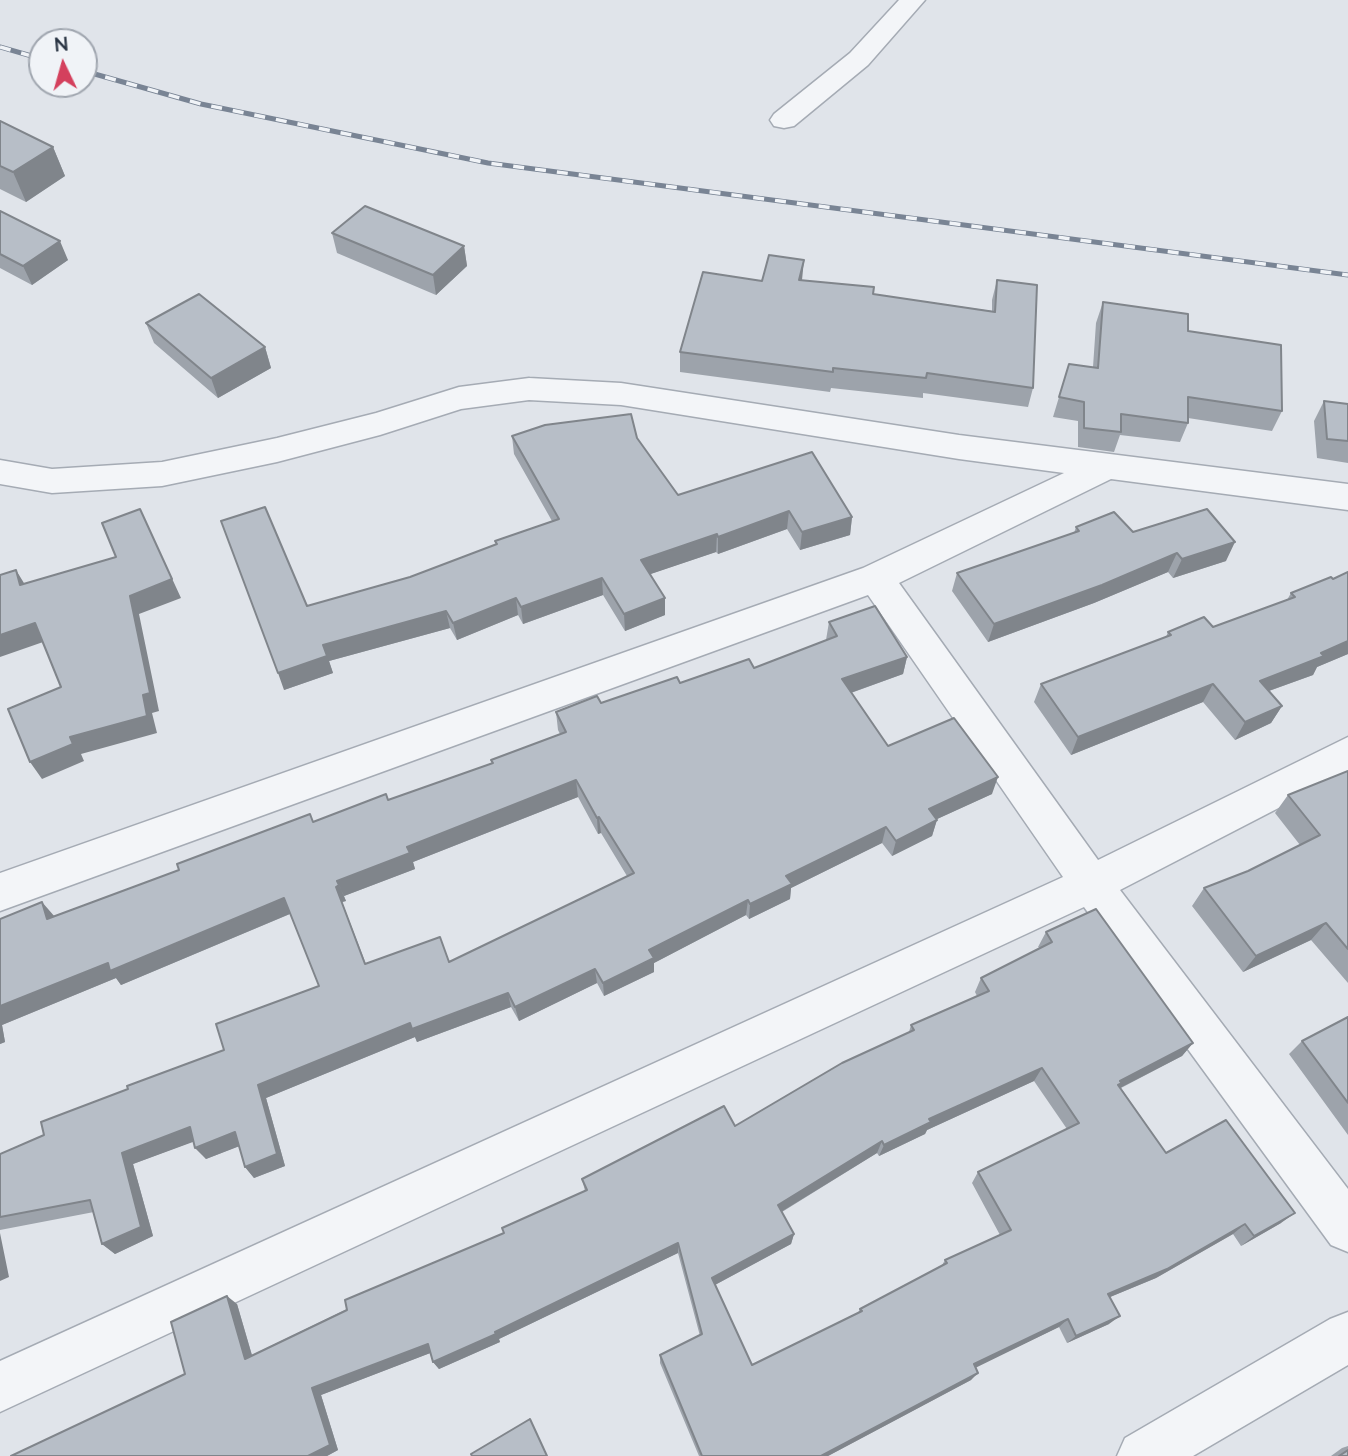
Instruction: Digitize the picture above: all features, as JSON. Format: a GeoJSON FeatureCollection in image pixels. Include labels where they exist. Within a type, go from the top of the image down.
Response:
{"type":"FeatureCollection","features":[{"type":"Feature","properties":{"kind":"street"},"geometry":{"type":"LineString","coordinates":[[784,120],[859,59],[913,0]]}},
{"type":"Feature","properties":{"kind":"street"},"geometry":{"type":"LineString","coordinates":[[0,472],[52,481],[162,474],[276,450],[380,423],[459,398],[529,389],[621,394],[959,447],[1348,496]]}},
{"type":"Feature","properties":{"kind":"street"},"geometry":{"type":"LineString","coordinates":[[0,892],[876,578],[1108,466]]}},
{"type":"Feature","properties":{"kind":"street"},"geometry":{"type":"LineString","coordinates":[[876,578],[1091,884],[1348,1228]]}},
{"type":"Feature","properties":{"kind":"street"},"geometry":{"type":"LineString","coordinates":[[0,1387],[1091,884],[1348,753]]}},
{"type":"Feature","properties":{"kind":"street"},"geometry":{"type":"LineString","coordinates":[[1143,1456],[1348,1337]]}},
{"type":"Feature","properties":{"kind":"building"},"geometry":{"type":"Polygon","coordinates":[[[0,121],[53,147],[13,172],[0,166],[0,121]]]}},
{"type":"Feature","properties":{"kind":"building"},"geometry":{"type":"Polygon","coordinates":[[[365,206],[464,246],[433,275],[332,233],[365,206]]]}},
{"type":"Feature","properties":{"kind":"building"},"geometry":{"type":"Polygon","coordinates":[[[0,211],[60,241],[23,266],[0,254],[0,211]]]}},
{"type":"Feature","properties":{"kind":"building"},"geometry":{"type":"Polygon","coordinates":[[[769,255],[804,260],[799,280],[874,287],[873,294],[995,312],[997,280],[1037,285],[1033,388],[927,373],[926,378],[833,368],[833,372],[680,352],[703,272],[762,281],[769,255]]]}},
{"type":"Feature","properties":{"kind":"building"},"geometry":{"type":"Polygon","coordinates":[[[199,294],[265,347],[211,378],[146,323],[199,294]]]}},
{"type":"Feature","properties":{"kind":"building"},"geometry":{"type":"Polygon","coordinates":[[[1103,302],[1188,314],[1188,331],[1281,345],[1282,411],[1188,397],[1188,423],[1121,414],[1121,432],[1084,428],[1084,402],[1059,397],[1069,364],[1098,368],[1103,302]]]}},
{"type":"Feature","properties":{"kind":"building"},"geometry":{"type":"Polygon","coordinates":[[[1324,401],[1348,404],[1348,441],[1327,439],[1324,401]]]}},
{"type":"Feature","properties":{"kind":"building"},"geometry":{"type":"Polygon","coordinates":[[[631,414],[637,438],[678,495],[812,452],[852,517],[802,532],[789,511],[718,537],[717,534],[641,560],[665,598],[624,614],[602,578],[521,607],[516,598],[453,623],[446,611],[323,645],[327,656],[278,673],[221,521],[265,507],[307,606],[410,577],[497,544],[495,541],[559,519],[512,436],[545,425],[631,414]]]}},
{"type":"Feature","properties":{"kind":"building"},"geometry":{"type":"Polygon","coordinates":[[[140,509],[172,579],[130,596],[150,693],[143,695],[147,716],[70,737],[73,744],[30,762],[8,709],[61,687],[35,623],[0,635],[0,575],[16,570],[20,585],[116,557],[102,523],[140,509]]]}},
{"type":"Feature","properties":{"kind":"building"},"geometry":{"type":"Polygon","coordinates":[[[1207,509],[1235,542],[1182,559],[1177,553],[1102,585],[994,624],[957,573],[1079,531],[1076,527],[1114,512],[1133,532],[1207,509]]]}},
{"type":"Feature","properties":{"kind":"building"},"geometry":{"type":"Polygon","coordinates":[[[1348,572],[1348,641],[1321,653],[1324,656],[1260,681],[1282,706],[1245,722],[1213,684],[1078,737],[1041,684],[1171,635],[1168,632],[1204,617],[1213,627],[1295,597],[1291,593],[1348,572]]]}},
{"type":"Feature","properties":{"kind":"building"},"geometry":{"type":"Polygon","coordinates":[[[875,606],[907,657],[842,679],[888,746],[954,718],[998,777],[929,809],[937,820],[896,841],[886,827],[786,876],[792,884],[750,904],[748,900],[649,950],[654,958],[603,983],[595,969],[515,1007],[508,993],[412,1029],[410,1023],[258,1085],[277,1154],[245,1167],[235,1132],[195,1148],[190,1127],[122,1153],[141,1227],[102,1244],[90,1200],[0,1217],[0,1154],[44,1135],[41,1122],[224,1050],[216,1024],[319,986],[284,898],[110,971],[108,963],[0,1006],[0,919],[42,902],[47,919],[179,870],[177,864],[310,814],[313,822],[386,794],[388,800],[493,763],[491,760],[566,732],[556,712],[597,696],[601,703],[677,677],[680,683],[749,659],[754,668],[837,636],[829,622],[875,606]],[[576,780],[407,847],[410,853],[337,881],[339,885],[336,887],[365,964],[440,937],[449,962],[634,873],[599,817],[597,818],[576,780]]]}},
{"type":"Feature","properties":{"kind":"building"},"geometry":{"type":"Polygon","coordinates":[[[1348,771],[1348,949],[1326,923],[1256,956],[1204,888],[1248,871],[1320,835],[1288,795],[1348,771]]]}},
{"type":"Feature","properties":{"kind":"building"},"geometry":{"type":"Polygon","coordinates":[[[1096,909],[1193,1043],[1120,1081],[1122,1083],[1118,1085],[1166,1153],[1226,1120],[1295,1213],[1254,1236],[1245,1224],[1167,1269],[1108,1294],[1120,1316],[1076,1336],[1068,1319],[974,1364],[978,1373],[821,1456],[702,1456],[660,1355],[702,1334],[678,1243],[495,1332],[496,1334],[433,1362],[428,1344],[312,1388],[330,1445],[308,1456],[11,1456],[185,1374],[171,1322],[227,1296],[245,1359],[347,1310],[345,1300],[504,1233],[502,1228],[587,1190],[582,1179],[724,1106],[735,1126],[842,1063],[914,1030],[911,1025],[989,991],[981,978],[1052,942],[1046,932],[1096,909]],[[1042,1068],[929,1119],[931,1122],[884,1145],[882,1141],[778,1205],[794,1234],[712,1278],[752,1365],[862,1311],[860,1309],[947,1263],[945,1260],[1011,1230],[978,1172],[1079,1123],[1042,1068]]]}},
{"type":"Feature","properties":{"kind":"building"},"geometry":{"type":"Polygon","coordinates":[[[1348,1017],[1348,1103],[1302,1041],[1348,1017]]]}},
{"type":"Feature","properties":{"kind":"building"},"geometry":{"type":"Polygon","coordinates":[[[530,1419],[547,1456],[472,1456],[471,1454],[530,1419]]]}},
{"type":"Feature","properties":{"kind":"railway"},"geometry":{"type":"LineString","coordinates":[[0,47],[28,55]]}},
{"type":"Feature","properties":{"kind":"railway"},"geometry":{"type":"LineString","coordinates":[[98,75],[201,104],[488,163],[1348,275]]}}]}
